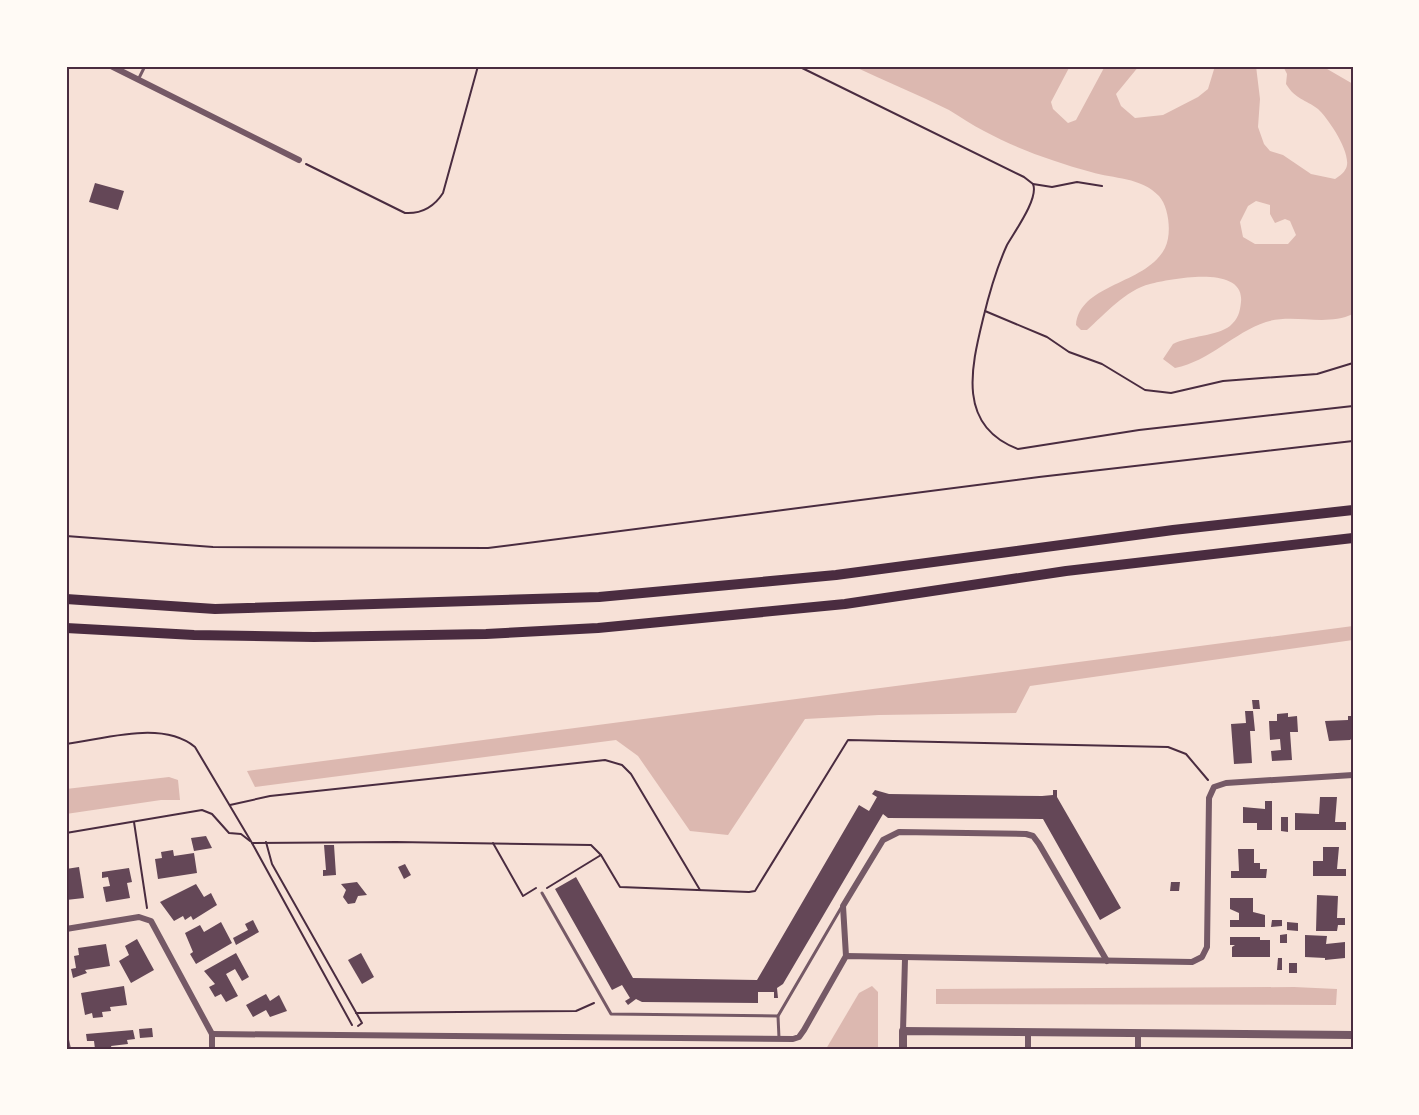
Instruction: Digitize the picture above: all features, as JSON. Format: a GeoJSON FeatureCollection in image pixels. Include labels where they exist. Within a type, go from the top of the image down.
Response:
{"type":"FeatureCollection","features":[{"type":"Feature","properties":{"kind":"highway"},"geometry":{"type":"LineString","coordinates":[[66,598],[215,609],[599,597],[836,575],[1173,530],[1353,510]]}},
{"type":"Feature","properties":{"kind":"highway"},"geometry":{"type":"LineString","coordinates":[[66,628],[194,635],[314,637],[486,634],[598,628],[845,604],[1066,571],[1353,538]]}},
{"type":"Feature","properties":{"kind":"street"},"geometry":{"type":"LineString","coordinates":[[111,66],[299,160]]}},
{"type":"Feature","properties":{"kind":"street"},"geometry":{"type":"LineString","coordinates":[[846,956],[905,959],[1192,962],[1202,957],[1207,947],[1209,798],[1214,787],[1226,783],[1353,775]]}},
{"type":"Feature","properties":{"kind":"street"},"geometry":{"type":"LineString","coordinates":[[212,1034],[779,1040],[799,1037],[846,956],[843,906],[883,840],[899,832],[1033,836],[1107,961]]}},
{"type":"Feature","properties":{"kind":"street"},"geometry":{"type":"LineString","coordinates":[[66,929],[145,918],[157,930],[212,1034],[212,1049]]}},
{"type":"Feature","properties":{"kind":"street"},"geometry":{"type":"LineString","coordinates":[[903,1049],[905,959]]}},
{"type":"Feature","properties":{"kind":"street"},"geometry":{"type":"LineString","coordinates":[[903,1031],[1353,1035]]}},
{"type":"Feature","properties":{"kind":"street"},"geometry":{"type":"LineString","coordinates":[[1028,1032],[1028,1049]]}},
{"type":"Feature","properties":{"kind":"street"},"geometry":{"type":"LineString","coordinates":[[1138,1034],[1138,1049]]}},
{"type":"Feature","properties":{"kind":"street"},"geometry":{"type":"LineString","coordinates":[[66,1040],[68,1049]]}},
{"type":"Feature","properties":{"kind":"lane"},"geometry":{"type":"LineString","coordinates":[[138,80],[145,66]]}},
{"type":"Feature","properties":{"kind":"lane"},"geometry":{"type":"LineString","coordinates":[[542,893],[611,1014],[778,1016]]}},
{"type":"Feature","properties":{"kind":"lane"},"geometry":{"type":"LineString","coordinates":[[779,1040],[778,1016],[843,906]]}},
{"type":"Feature","properties":{"kind":"path"},"geometry":{"type":"LineString","coordinates":[[299,160],[405,213],[424,210],[433,205],[443,193],[478,66]]}},
{"type":"Feature","properties":{"kind":"path"},"geometry":{"type":"LineString","coordinates":[[798,66],[1024,177],[1033,184],[1052,187],[1077,182],[1102,186]]}},
{"type":"Feature","properties":{"kind":"path"},"geometry":{"type":"LineString","coordinates":[[1033,184],[1034,195],[1000,263],[985,311],[971,372],[974,402],[994,435],[1018,449],[1139,430],[1353,406]]}},
{"type":"Feature","properties":{"kind":"path"},"geometry":{"type":"LineString","coordinates":[[985,311],[1047,337],[1069,352],[1102,364],[1145,390],[1171,393],[1223,381],[1317,374],[1353,363]]}},
{"type":"Feature","properties":{"kind":"path"},"geometry":{"type":"LineString","coordinates":[[66,536],[213,547],[488,548],[1051,476],[1353,441]]}},
{"type":"Feature","properties":{"kind":"path"},"geometry":{"type":"LineString","coordinates":[[66,744],[159,732],[174,734],[195,747],[252,843],[354,1029],[362,1023],[272,864],[266,842]]}},
{"type":"Feature","properties":{"kind":"path"},"geometry":{"type":"LineString","coordinates":[[66,833],[202,810],[212,814],[229,833],[241,834],[252,843],[591,845],[601,855],[620,886],[755,891],[848,740],[1168,747],[1186,754],[1214,787]]}},
{"type":"Feature","properties":{"kind":"path"},"geometry":{"type":"LineString","coordinates":[[230,805],[270,796],[605,760],[622,765],[631,774],[700,890]]}},
{"type":"Feature","properties":{"kind":"path"},"geometry":{"type":"LineString","coordinates":[[134,822],[147,910],[145,918]]}},
{"type":"Feature","properties":{"kind":"path"},"geometry":{"type":"LineString","coordinates":[[493,843],[523,896],[538,887],[542,893],[553,883],[601,855]]}},
{"type":"Feature","properties":{"kind":"path"},"geometry":{"type":"LineString","coordinates":[[356,1013],[576,1011],[602,999]]}},
{"type":"Feature","properties":{"kind":"shaded area"},"geometry":{"type":"Polygon","coordinates":[[[853,66],[1070,66],[1051,102],[1053,109],[1068,123],[1076,120],[1105,66],[1139,66],[1116,94],[1121,106],[1135,118],[1163,115],[1198,97],[1208,89],[1215,66],[1256,66],[1260,99],[1258,127],[1264,144],[1270,151],[1283,155],[1311,174],[1335,179],[1344,171],[1347,164],[1339,138],[1318,109],[1297,96],[1286,84],[1287,74],[1283,66],[1322,66],[1353,84],[1353,314],[1332,319],[1287,319],[1266,322],[1199,359],[1175,368],[1163,359],[1173,344],[1230,326],[1235,321],[1241,306],[1239,290],[1231,282],[1220,278],[1189,277],[1141,287],[1116,303],[1087,330],[1081,330],[1076,325],[1080,311],[1089,300],[1144,270],[1165,248],[1168,221],[1165,207],[1159,196],[1136,182],[1077,168],[997,138],[925,98],[853,66]],[[1256,201],[1248,206],[1240,222],[1243,237],[1255,244],[1288,244],[1296,235],[1290,221],[1285,219],[1275,223],[1270,214],[1270,205],[1256,201]]]}},
{"type":"Feature","properties":{"kind":"shaded area"},"geometry":{"type":"Polygon","coordinates":[[[1353,626],[1353,640],[1030,686],[1016,713],[879,715],[805,719],[728,835],[690,831],[638,756],[616,740],[255,787],[247,771],[1353,626]]]}},
{"type":"Feature","properties":{"kind":"shaded area"},"geometry":{"type":"Polygon","coordinates":[[[169,777],[178,780],[180,800],[161,800],[66,814],[66,789],[169,777]]]}},
{"type":"Feature","properties":{"kind":"shaded area"},"geometry":{"type":"Polygon","coordinates":[[[872,986],[878,992],[878,1049],[826,1049],[859,993],[872,986]]]}},
{"type":"Feature","properties":{"kind":"shaded area"},"geometry":{"type":"Polygon","coordinates":[[[1294,987],[1337,989],[1336,1005],[936,1004],[936,989],[1294,987]]]}},
{"type":"Feature","properties":{"kind":"building"},"geometry":{"type":"Polygon","coordinates":[[[95,183],[124,191],[118,210],[89,202],[95,183]]]}},
{"type":"Feature","properties":{"kind":"building"},"geometry":{"type":"Polygon","coordinates":[[[1252,700],[1259,700],[1260,709],[1253,709],[1252,700]]]}},
{"type":"Feature","properties":{"kind":"building"},"geometry":{"type":"Polygon","coordinates":[[[1245,711],[1253,711],[1255,731],[1250,731],[1252,763],[1234,764],[1231,724],[1246,723],[1245,711]]]}},
{"type":"Feature","properties":{"kind":"building"},"geometry":{"type":"Polygon","coordinates":[[[1288,713],[1288,717],[1297,716],[1298,732],[1290,732],[1292,760],[1272,761],[1271,751],[1281,750],[1280,739],[1270,740],[1269,721],[1277,721],[1277,714],[1288,713]]]}},
{"type":"Feature","properties":{"kind":"building"},"geometry":{"type":"Polygon","coordinates":[[[1348,716],[1353,716],[1353,737],[1350,740],[1329,741],[1325,721],[1348,720],[1348,716]]]}},
{"type":"Feature","properties":{"kind":"building"},"geometry":{"type":"Polygon","coordinates":[[[875,790],[889,794],[1042,796],[1053,795],[1053,790],[1057,790],[1057,797],[1121,908],[1100,920],[1043,819],[888,818],[883,814],[783,984],[777,988],[778,998],[774,998],[774,992],[758,992],[758,1003],[642,1002],[636,999],[628,1005],[625,1001],[630,998],[622,985],[612,990],[555,889],[576,877],[633,978],[757,980],[859,805],[869,811],[877,797],[872,794],[875,790]]]}},
{"type":"Feature","properties":{"kind":"building"},"geometry":{"type":"Polygon","coordinates":[[[1320,797],[1337,797],[1335,822],[1346,822],[1346,830],[1295,830],[1295,813],[1319,814],[1320,797]]]}},
{"type":"Feature","properties":{"kind":"building"},"geometry":{"type":"Polygon","coordinates":[[[1265,801],[1272,801],[1272,830],[1257,830],[1257,823],[1243,823],[1243,807],[1265,809],[1265,801]]]}},
{"type":"Feature","properties":{"kind":"building"},"geometry":{"type":"Polygon","coordinates":[[[1281,817],[1288,817],[1288,832],[1281,831],[1281,817]]]}},
{"type":"Feature","properties":{"kind":"building"},"geometry":{"type":"Polygon","coordinates":[[[206,836],[212,848],[194,851],[191,838],[206,836]]]}},
{"type":"Feature","properties":{"kind":"building"},"geometry":{"type":"Polygon","coordinates":[[[324,845],[334,845],[336,875],[323,876],[323,870],[326,870],[324,845]]]}},
{"type":"Feature","properties":{"kind":"building"},"geometry":{"type":"Polygon","coordinates":[[[1323,847],[1339,847],[1337,869],[1346,869],[1346,876],[1313,876],[1313,861],[1323,861],[1323,847]]]}},
{"type":"Feature","properties":{"kind":"building"},"geometry":{"type":"Polygon","coordinates":[[[1238,849],[1254,849],[1254,863],[1260,863],[1260,869],[1267,869],[1266,878],[1231,878],[1231,871],[1239,871],[1238,849]]]}},
{"type":"Feature","properties":{"kind":"building"},"geometry":{"type":"Polygon","coordinates":[[[173,850],[174,856],[194,853],[197,873],[158,879],[155,859],[162,858],[161,852],[173,850]]]}},
{"type":"Feature","properties":{"kind":"building"},"geometry":{"type":"Polygon","coordinates":[[[405,864],[411,875],[404,879],[398,867],[405,864]]]}},
{"type":"Feature","properties":{"kind":"building"},"geometry":{"type":"Polygon","coordinates":[[[79,867],[84,898],[66,900],[66,869],[79,867]]]}},
{"type":"Feature","properties":{"kind":"building"},"geometry":{"type":"Polygon","coordinates":[[[129,868],[132,882],[127,883],[130,898],[106,902],[103,887],[110,886],[108,877],[102,878],[102,872],[129,868]]]}},
{"type":"Feature","properties":{"kind":"building"},"geometry":{"type":"Polygon","coordinates":[[[357,882],[367,895],[358,896],[355,903],[348,904],[343,897],[346,890],[341,884],[357,882]]]}},
{"type":"Feature","properties":{"kind":"building"},"geometry":{"type":"Polygon","coordinates":[[[1171,882],[1180,882],[1179,891],[1170,891],[1171,882]]]}},
{"type":"Feature","properties":{"kind":"building"},"geometry":{"type":"Polygon","coordinates":[[[196,884],[204,897],[211,893],[217,905],[193,920],[191,916],[185,920],[183,916],[174,921],[160,902],[196,884]]]}},
{"type":"Feature","properties":{"kind":"building"},"geometry":{"type":"Polygon","coordinates":[[[1317,895],[1338,896],[1337,918],[1345,918],[1345,925],[1338,925],[1337,931],[1316,931],[1317,895]]]}},
{"type":"Feature","properties":{"kind":"building"},"geometry":{"type":"Polygon","coordinates":[[[1230,898],[1253,898],[1253,912],[1265,915],[1265,927],[1230,927],[1230,920],[1239,920],[1239,913],[1230,909],[1230,898]]]}},
{"type":"Feature","properties":{"kind":"building"},"geometry":{"type":"Polygon","coordinates":[[[253,920],[259,932],[236,945],[233,938],[248,930],[245,924],[253,920]]]}},
{"type":"Feature","properties":{"kind":"building"},"geometry":{"type":"Polygon","coordinates":[[[1272,920],[1282,920],[1282,926],[1271,927],[1272,920]]]}},
{"type":"Feature","properties":{"kind":"building"},"geometry":{"type":"Polygon","coordinates":[[[221,922],[232,943],[196,964],[190,954],[193,952],[185,933],[200,925],[204,932],[221,922]]]}},
{"type":"Feature","properties":{"kind":"building"},"geometry":{"type":"Polygon","coordinates":[[[1287,922],[1298,923],[1298,931],[1287,930],[1287,922]]]}},
{"type":"Feature","properties":{"kind":"building"},"geometry":{"type":"Polygon","coordinates":[[[1287,934],[1287,943],[1280,943],[1280,935],[1287,934]]]}},
{"type":"Feature","properties":{"kind":"building"},"geometry":{"type":"Polygon","coordinates":[[[1305,935],[1327,936],[1326,944],[1345,942],[1345,958],[1325,960],[1325,958],[1305,957],[1305,935]]]}},
{"type":"Feature","properties":{"kind":"building"},"geometry":{"type":"Polygon","coordinates":[[[1230,937],[1260,937],[1260,940],[1270,940],[1270,957],[1232,957],[1232,947],[1235,945],[1230,945],[1230,937]]]}},
{"type":"Feature","properties":{"kind":"building"},"geometry":{"type":"Polygon","coordinates":[[[137,939],[154,970],[131,983],[119,961],[129,955],[125,946],[137,939]]]}},
{"type":"Feature","properties":{"kind":"building"},"geometry":{"type":"Polygon","coordinates":[[[106,944],[110,966],[85,970],[87,973],[73,978],[71,969],[76,968],[74,956],[79,955],[78,948],[106,944]]]}},
{"type":"Feature","properties":{"kind":"building"},"geometry":{"type":"Polygon","coordinates":[[[236,953],[249,977],[242,981],[235,969],[226,974],[238,996],[226,1002],[221,994],[215,997],[209,987],[215,984],[204,971],[236,953]]]}},
{"type":"Feature","properties":{"kind":"building"},"geometry":{"type":"Polygon","coordinates":[[[361,953],[374,977],[362,984],[348,960],[361,953]]]}},
{"type":"Feature","properties":{"kind":"building"},"geometry":{"type":"Polygon","coordinates":[[[1278,958],[1282,958],[1282,970],[1277,970],[1278,958]]]}},
{"type":"Feature","properties":{"kind":"building"},"geometry":{"type":"Polygon","coordinates":[[[1289,963],[1297,963],[1297,973],[1289,973],[1289,963]]]}},
{"type":"Feature","properties":{"kind":"building"},"geometry":{"type":"Polygon","coordinates":[[[124,986],[127,1005],[110,1007],[111,1011],[102,1012],[103,1017],[93,1018],[92,1013],[85,1015],[81,993],[124,986]]]}},
{"type":"Feature","properties":{"kind":"building"},"geometry":{"type":"Polygon","coordinates":[[[266,994],[270,1001],[279,995],[287,1011],[270,1017],[266,1010],[253,1017],[246,1005],[266,994]]]}},
{"type":"Feature","properties":{"kind":"building"},"geometry":{"type":"Polygon","coordinates":[[[152,1028],[153,1037],[140,1038],[139,1029],[152,1028]]]}},
{"type":"Feature","properties":{"kind":"building"},"geometry":{"type":"Polygon","coordinates":[[[133,1030],[135,1039],[127,1040],[128,1044],[111,1046],[112,1049],[95,1049],[94,1041],[87,1041],[86,1034],[133,1030]]]}}]}
